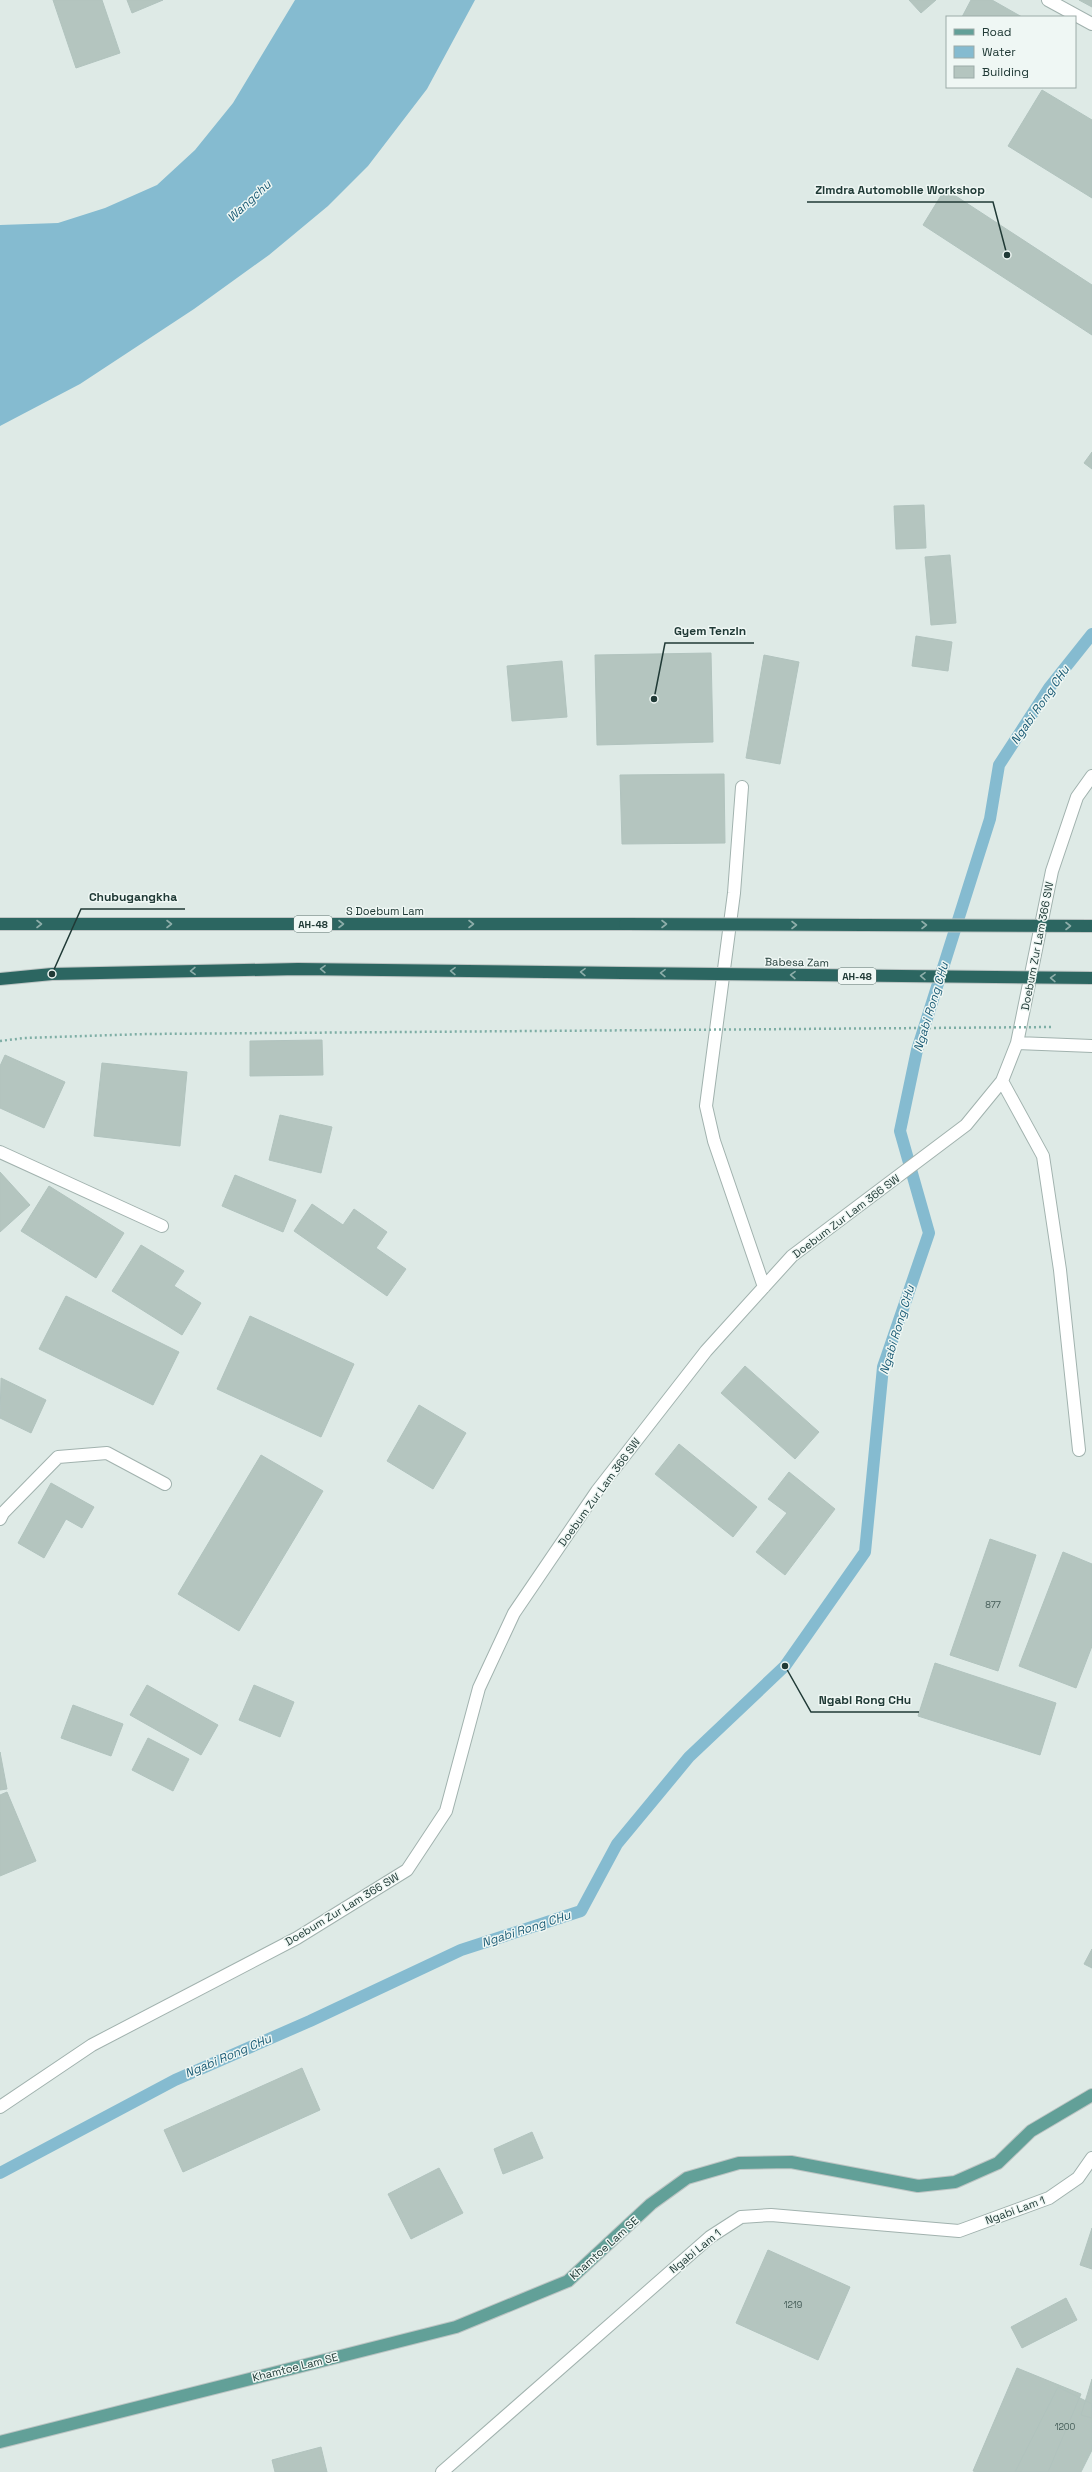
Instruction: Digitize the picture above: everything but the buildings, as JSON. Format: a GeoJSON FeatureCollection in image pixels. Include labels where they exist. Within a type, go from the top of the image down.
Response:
{"type":"FeatureCollection","features":[{"type":"Feature","properties":{"kind":"highway","name":"S Doebum Lam"},"geometry":{"type":"LineString","coordinates":[[0,924],[1092,926]]}},
{"type":"Feature","properties":{"kind":"highway","name":"Babesa Zam"},"geometry":{"type":"LineString","coordinates":[[0,979],[52,974],[298,969],[1092,978]]}},
{"type":"Feature","properties":{"kind":"main road","name":"Khamtoe Lam SE"},"geometry":{"type":"LineString","coordinates":[[0,2442],[456,2327],[568,2281],[652,2204],[687,2178],[739,2163],[791,2162],[918,2186],[955,2182],[998,2163],[1031,2131],[1092,2095]]}},
{"type":"Feature","properties":{"kind":"street"},"geometry":{"type":"LineString","coordinates":[[1048,0],[1092,24]]}},
{"type":"Feature","properties":{"kind":"street","name":"Doebum Zur Lam 366 SW"},"geometry":{"type":"LineString","coordinates":[[0,2107],[92,2044],[297,1938],[407,1870],[446,1810],[479,1688],[514,1613],[597,1491],[706,1351],[792,1256],[966,1125],[1002,1081],[1017,1043],[1052,871],[1078,797],[1092,776]]}},
{"type":"Feature","properties":{"kind":"street"},"geometry":{"type":"LineString","coordinates":[[742,787],[734,892],[706,1106],[714,1141],[764,1287]]}},
{"type":"Feature","properties":{"kind":"street"},"geometry":{"type":"LineString","coordinates":[[1017,1043],[1092,1046]]}},
{"type":"Feature","properties":{"kind":"street"},"geometry":{"type":"LineString","coordinates":[[1002,1081],[1044,1156],[1060,1270],[1079,1450]]}},
{"type":"Feature","properties":{"kind":"street"},"geometry":{"type":"LineString","coordinates":[[0,1152],[162,1226]]}},
{"type":"Feature","properties":{"kind":"street"},"geometry":{"type":"LineString","coordinates":[[0,1519],[3,1513],[58,1457],[107,1453],[165,1484]]}},
{"type":"Feature","properties":{"kind":"street","name":"Ngabi Lam 1"},"geometry":{"type":"LineString","coordinates":[[442,2472],[710,2237],[742,2217],[771,2215],[958,2231],[1049,2198],[1078,2178],[1092,2158]]}},
{"type":"Feature","properties":{"kind":"path"},"geometry":{"type":"LineString","coordinates":[[0,1041],[24,1038],[146,1034],[1053,1027]]}},
{"type":"Feature","properties":{"kind":"water","name":"Wangchu"},"geometry":{"type":"Polygon","coordinates":[[[295,0],[475,0],[427,89],[368,166],[328,206],[269,255],[194,309],[80,384],[0,426],[0,225],[58,223],[105,208],[157,185],[195,150],[233,103],[295,0]]]}},
{"type":"Feature","properties":{"kind":"waterway","name":"Ngabi Rong CHu"},"geometry":{"type":"LineString","coordinates":[[0,2173],[175,2080],[310,2021],[461,1950],[581,1911],[617,1844],[689,1757],[785,1666],[865,1552],[883,1367],[929,1233],[900,1131],[917,1050],[990,819],[999,765],[1049,688],[1092,634]]}},
{"type":"Feature","properties":{"kind":"place","name":"Zimdra Automobile Workshop"},"geometry":{"type":"Point","coordinates":[1007,255]}},
{"type":"Feature","properties":{"kind":"place","name":"Gyem Tenzin"},"geometry":{"type":"Point","coordinates":[654,699]}},
{"type":"Feature","properties":{"kind":"place","name":"Chubugangkha"},"geometry":{"type":"Point","coordinates":[52,974]}},
{"type":"Feature","properties":{"kind":"place","name":"Ngabi Rong CHu"},"geometry":{"type":"Point","coordinates":[785,1666]}}]}
